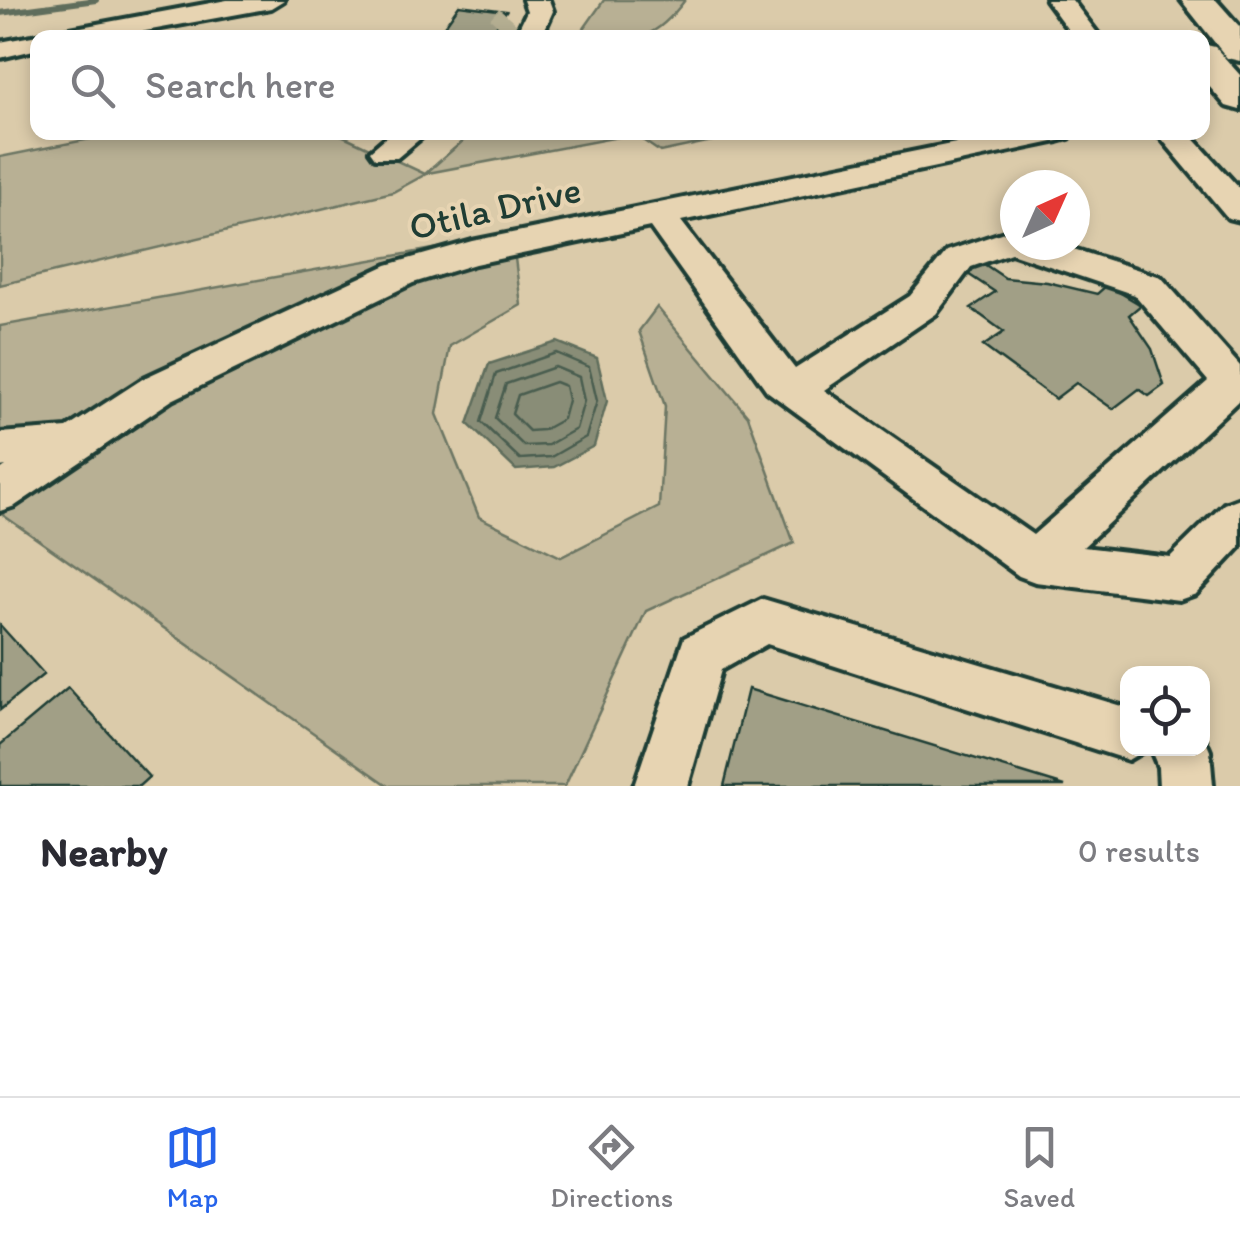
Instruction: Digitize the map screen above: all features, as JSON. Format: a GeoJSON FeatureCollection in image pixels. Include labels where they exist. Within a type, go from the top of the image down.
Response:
{"type":"FeatureCollection","features":[{"type":"Feature","properties":{"kind":"main road"},"geometry":{"type":"LineString","coordinates":[[1210,33],[1240,50]]}},
{"type":"Feature","properties":{"kind":"main road"},"geometry":{"type":"LineString","coordinates":[[1210,64],[1240,98]]}},
{"type":"Feature","properties":{"kind":"street"},"geometry":{"type":"LineString","coordinates":[[103,30],[270,0]]}},
{"type":"Feature","properties":{"kind":"street"},"geometry":{"type":"LineString","coordinates":[[1037,0],[1062,6],[1082,30]]}},
{"type":"Feature","properties":{"kind":"street"},"geometry":{"type":"LineString","coordinates":[[513,30],[540,11],[536,2]]}},
{"type":"Feature","properties":{"kind":"street"},"geometry":{"type":"LineString","coordinates":[[0,50],[30,44]]}},
{"type":"Feature","properties":{"kind":"street"},"geometry":{"type":"LineString","coordinates":[[386,152],[403,140]]}},
{"type":"Feature","properties":{"kind":"street","name":"Otila Drive"},"geometry":{"type":"LineString","coordinates":[[0,493],[158,388],[400,274],[472,253],[1020,140]]}},
{"type":"Feature","properties":{"kind":"street"},"geometry":{"type":"LineString","coordinates":[[1179,140],[1240,210]]}},
{"type":"Feature","properties":{"kind":"street"},"geometry":{"type":"LineString","coordinates":[[659,215],[781,380],[1035,562],[1179,580],[1240,517]]}},
{"type":"Feature","properties":{"kind":"street"},"geometry":{"type":"LineString","coordinates":[[794,390],[923,304],[959,259],[1000,245]]}},
{"type":"Feature","properties":{"kind":"street"},"geometry":{"type":"LineString","coordinates":[[1035,562],[1236,386],[1148,286],[1069,260]]}},
{"type":"Feature","properties":{"kind":"street"},"geometry":{"type":"LineString","coordinates":[[0,450],[76,444]]}},
{"type":"Feature","properties":{"kind":"street"},"geometry":{"type":"LineString","coordinates":[[660,786],[702,655],[762,621],[1120,732]]}},
{"type":"Feature","properties":{"kind":"street"},"geometry":{"type":"LineString","coordinates":[[1184,756],[1186,786]]}},
{"type":"Feature","properties":{"kind":"shaded area"},"geometry":{"type":"Polygon","coordinates":[[[604,0],[685,0],[655,30],[583,30],[604,0]]]}},
{"type":"Feature","properties":{"kind":"shaded area"},"geometry":{"type":"Polygon","coordinates":[[[85,140],[352,140],[425,174],[464,140],[602,140],[428,173],[393,192],[0,285],[0,157],[85,140]]]}},
{"type":"Feature","properties":{"kind":"shaded area"},"geometry":{"type":"Polygon","coordinates":[[[643,140],[717,140],[660,152],[643,140]]]}},
{"type":"Feature","properties":{"kind":"shaded area"},"geometry":{"type":"Polygon","coordinates":[[[512,235],[521,305],[450,346],[437,414],[479,517],[561,557],[659,507],[665,406],[639,331],[657,307],[748,416],[794,543],[646,611],[565,786],[389,786],[0,513],[0,326],[512,235]]]}},
{"type":"Feature","properties":{"kind":"water"},"geometry":{"type":"Polygon","coordinates":[[[557,342],[597,358],[607,401],[594,446],[554,467],[516,470],[468,424],[489,364],[557,342]]]}},
{"type":"Feature","properties":{"kind":"building"},"geometry":{"type":"Polygon","coordinates":[[[459,5],[506,11],[494,30],[442,30],[459,5]]]}},
{"type":"Feature","properties":{"kind":"building"},"geometry":{"type":"Polygon","coordinates":[[[981,262],[1005,278],[1047,282],[1097,294],[1107,285],[1141,305],[1129,315],[1152,349],[1164,385],[1149,396],[1139,389],[1113,409],[1076,383],[1055,399],[983,346],[1004,332],[971,308],[995,292],[965,272],[981,262]]]}},
{"type":"Feature","properties":{"kind":"building"},"geometry":{"type":"Polygon","coordinates":[[[0,625],[44,674],[0,710],[0,625]]]}},
{"type":"Feature","properties":{"kind":"building"},"geometry":{"type":"Polygon","coordinates":[[[68,688],[149,777],[139,786],[0,786],[0,745],[68,688]]]}},
{"type":"Feature","properties":{"kind":"building"},"geometry":{"type":"Polygon","coordinates":[[[748,689],[1065,786],[724,786],[748,689]]]}},
{"type":"Feature","properties":{"kind":"waterway"},"geometry":{"type":"LineString","coordinates":[[0,13],[96,0]]}},
{"type":"Feature","properties":{"kind":"tunnel"},"geometry":{"type":"LineString","coordinates":[[501,28],[510,18]]}}]}
